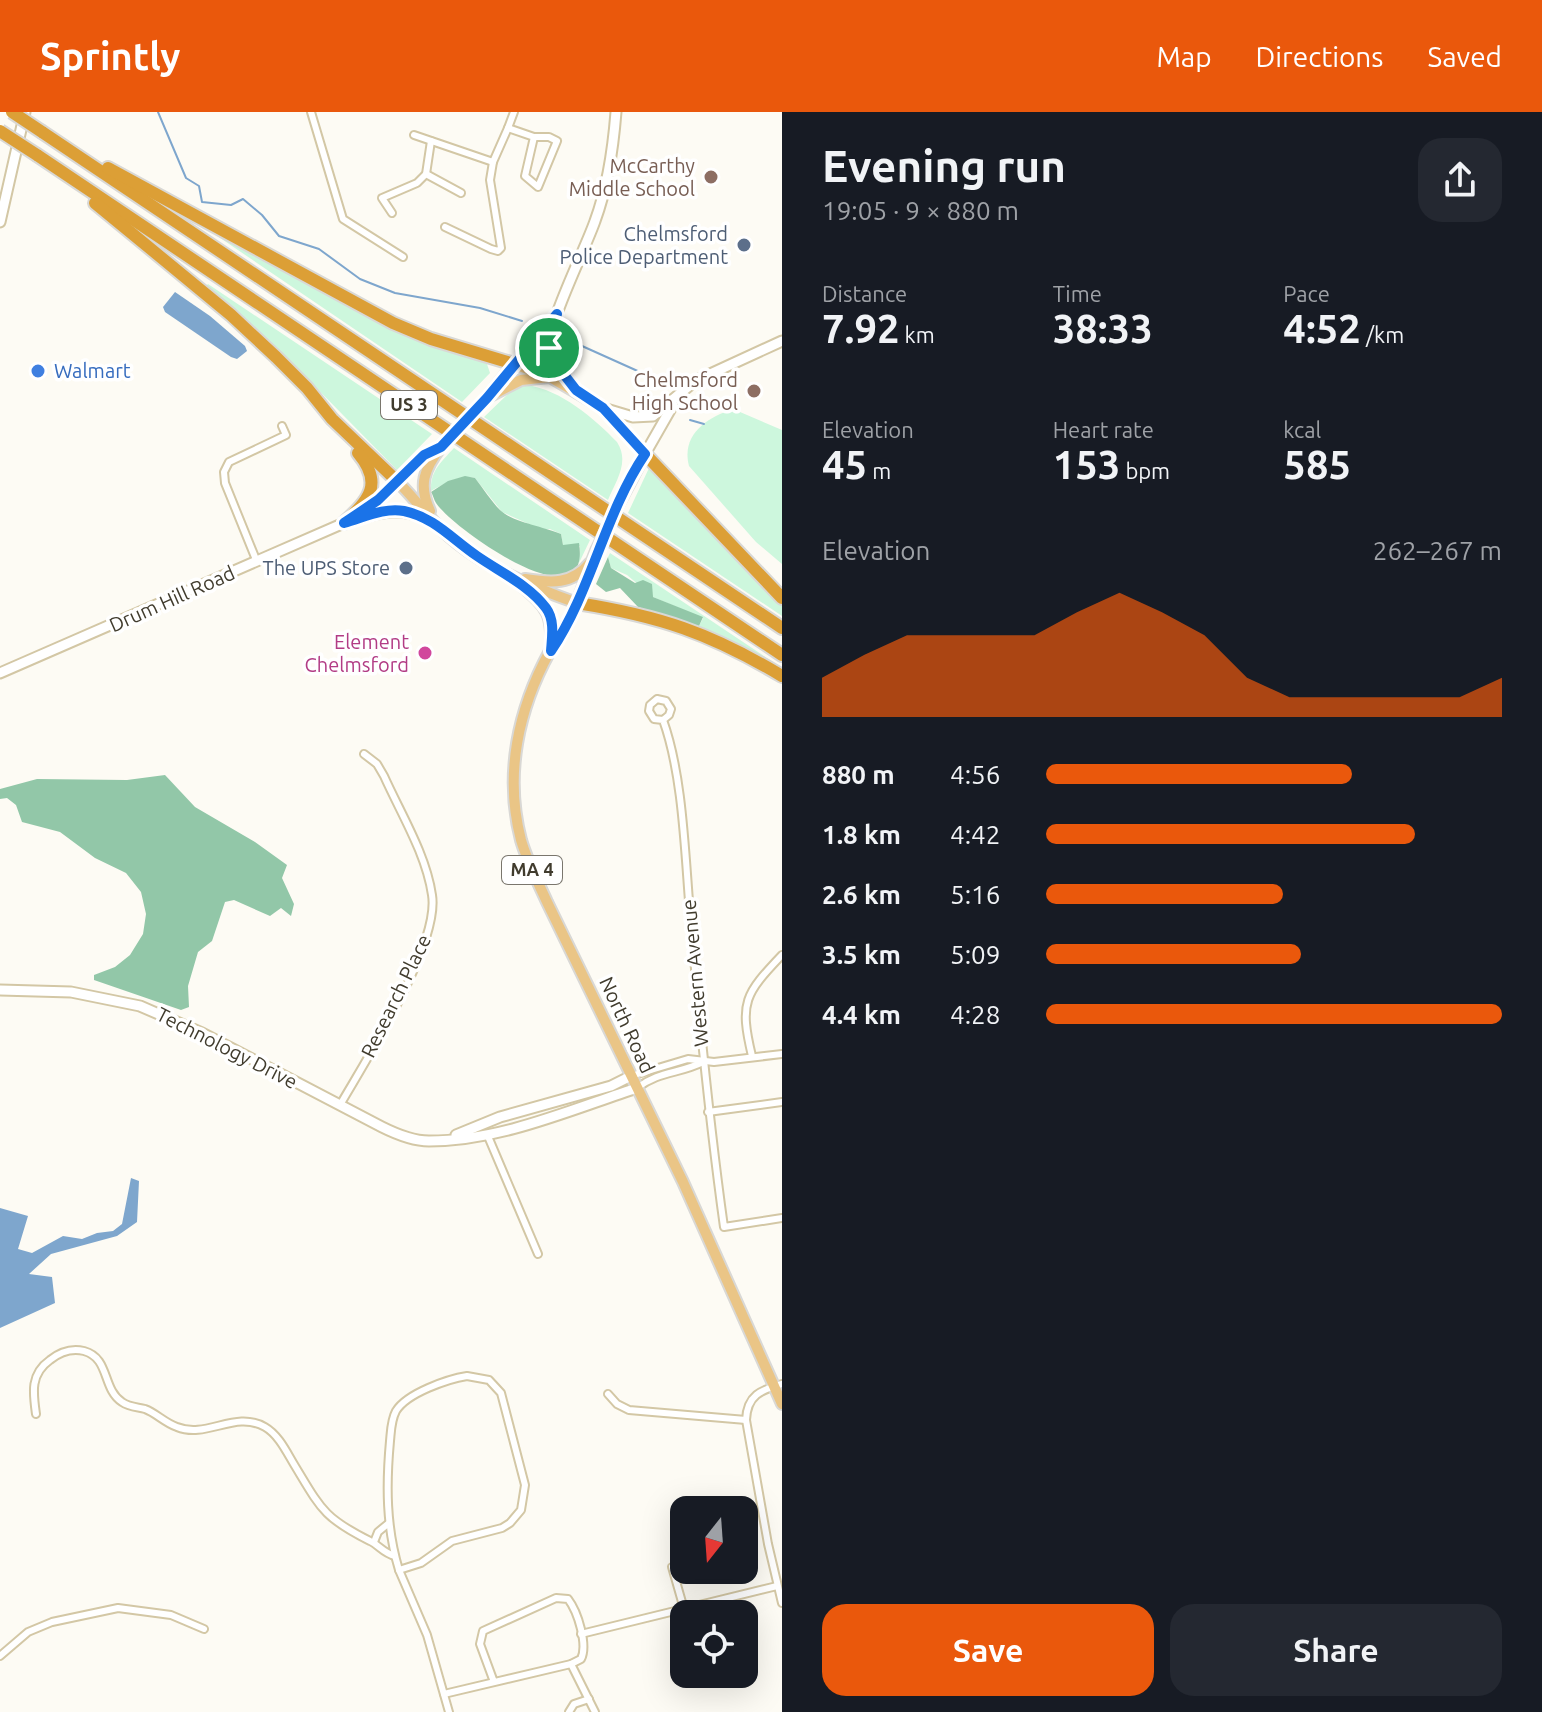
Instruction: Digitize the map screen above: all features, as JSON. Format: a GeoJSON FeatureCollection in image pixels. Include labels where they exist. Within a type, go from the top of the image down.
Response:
{"type":"FeatureCollection","features":[{"type":"Feature","properties":{"kind":"highway","name":"US 3"},"geometry":{"type":"LineString","coordinates":[[12,112],[782,628]]}},
{"type":"Feature","properties":{"kind":"highway","name":"US 3"},"geometry":{"type":"LineString","coordinates":[[0,131],[782,655]]}},
{"type":"Feature","properties":{"kind":"highway"},"geometry":{"type":"LineString","coordinates":[[42,132],[393,323],[441,343],[514,364]]}},
{"type":"Feature","properties":{"kind":"highway"},"geometry":{"type":"LineString","coordinates":[[37,155],[231,315],[307,388],[343,430],[369,466],[372,478],[366,502],[344,523]]}},
{"type":"Feature","properties":{"kind":"highway"},"geometry":{"type":"LineString","coordinates":[[343,430],[398,482]]}},
{"type":"Feature","properties":{"kind":"highway"},"geometry":{"type":"LineString","coordinates":[[645,454],[782,598]]}},
{"type":"Feature","properties":{"kind":"highway"},"geometry":{"type":"LineString","coordinates":[[577,603],[629,611],[695,631],[721,641],[782,676]]}},
{"type":"Feature","properties":{"kind":"main road"},"geometry":{"type":"LineString","coordinates":[[0,222],[25,112]]}},
{"type":"Feature","properties":{"kind":"main road"},"geometry":{"type":"LineString","coordinates":[[576,390],[558,368],[549,350],[557,314],[595,222],[607,181],[616,112]]}},
{"type":"Feature","properties":{"kind":"main road"},"geometry":{"type":"LineString","coordinates":[[436,524],[425,501],[422,484],[428,464],[557,314]]}},
{"type":"Feature","properties":{"kind":"main road"},"geometry":{"type":"LineString","coordinates":[[603,408],[626,416],[647,417],[664,409],[702,377],[782,341]]}},
{"type":"Feature","properties":{"kind":"main road"},"geometry":{"type":"LineString","coordinates":[[514,364],[550,377],[603,408],[645,454],[676,398]]}},
{"type":"Feature","properties":{"kind":"main road"},"geometry":{"type":"LineString","coordinates":[[487,398],[521,380],[550,377]]}},
{"type":"Feature","properties":{"kind":"main road","name":"Drum Hill Road"},"geometry":{"type":"LineString","coordinates":[[344,523],[398,482],[424,455],[441,447]]}},
{"type":"Feature","properties":{"kind":"main road","name":"MA 4"},"geometry":{"type":"LineString","coordinates":[[577,603],[595,555],[645,454]]}},
{"type":"Feature","properties":{"kind":"main road"},"geometry":{"type":"LineString","coordinates":[[398,482],[436,524]]}},
{"type":"Feature","properties":{"kind":"main road","name":"Drum Hill Road"},"geometry":{"type":"LineString","coordinates":[[0,673],[344,523],[396,510],[413,513],[436,524]]}},
{"type":"Feature","properties":{"kind":"main road","name":"MA 4"},"geometry":{"type":"LineString","coordinates":[[436,524],[476,556],[510,576]]}},
{"type":"Feature","properties":{"kind":"main road"},"geometry":{"type":"LineString","coordinates":[[510,576],[564,582],[579,574],[595,555]]}},
{"type":"Feature","properties":{"kind":"main road"},"geometry":{"type":"LineString","coordinates":[[510,576],[577,603]]}},
{"type":"Feature","properties":{"kind":"main road","name":"North Road"},"geometry":{"type":"LineString","coordinates":[[510,576],[549,613],[551,651]]}},
{"type":"Feature","properties":{"kind":"main road","name":"North Road"},"geometry":{"type":"LineString","coordinates":[[577,603],[524,712],[513,775],[516,818],[526,856],[541,891],[778,1385],[782,1404]]}},
{"type":"Feature","properties":{"kind":"main road","name":"Technology Drive"},"geometry":{"type":"LineString","coordinates":[[0,990],[71,992],[140,1006],[171,1018],[402,1136],[427,1141],[487,1134],[536,1122],[637,1088]]}},
{"type":"Feature","properties":{"kind":"main road","name":"Technology Drive"},"geometry":{"type":"LineString","coordinates":[[444,1139],[500,1117],[611,1086],[631,1076]]}},
{"type":"Feature","properties":{"kind":"street"},"geometry":{"type":"LineString","coordinates":[[311,112],[343,219],[403,257]]}},
{"type":"Feature","properties":{"kind":"street"},"geometry":{"type":"LineString","coordinates":[[445,227],[491,249],[498,251],[501,248],[490,180],[493,162],[514,112]]}},
{"type":"Feature","properties":{"kind":"street"},"geometry":{"type":"LineString","coordinates":[[508,128],[557,141],[538,187],[525,176],[534,137]]}},
{"type":"Feature","properties":{"kind":"street"},"geometry":{"type":"LineString","coordinates":[[414,135],[493,162]]}},
{"type":"Feature","properties":{"kind":"street"},"geometry":{"type":"LineString","coordinates":[[392,213],[382,198],[417,183],[426,174],[431,141]]}},
{"type":"Feature","properties":{"kind":"street"},"geometry":{"type":"LineString","coordinates":[[426,174],[461,193]]}},
{"type":"Feature","properties":{"kind":"street"},"geometry":{"type":"LineString","coordinates":[[257,562],[225,483],[224,472],[229,462],[286,435],[282,426]]}},
{"type":"Feature","properties":{"kind":"street","name":"Western Avenue"},"geometry":{"type":"LineString","coordinates":[[663,720],[670,741],[678,790],[708,1112],[724,1227],[782,1218]]}},
{"type":"Feature","properties":{"kind":"street","name":"Research Place"},"geometry":{"type":"LineString","coordinates":[[340,1105],[424,947],[433,914],[433,897],[426,871],[384,776],[377,764],[364,754]]}},
{"type":"Feature","properties":{"kind":"street"},"geometry":{"type":"LineString","coordinates":[[752,1056],[745,1023],[748,996],[758,979],[782,955]]}},
{"type":"Feature","properties":{"kind":"street"},"geometry":{"type":"LineString","coordinates":[[631,1076],[688,1059],[703,1062],[782,1054]]}},
{"type":"Feature","properties":{"kind":"street"},"geometry":{"type":"LineString","coordinates":[[637,1088],[655,1076],[703,1062]]}},
{"type":"Feature","properties":{"kind":"street"},"geometry":{"type":"LineString","coordinates":[[708,1112],[782,1102]]}},
{"type":"Feature","properties":{"kind":"street"},"geometry":{"type":"LineString","coordinates":[[487,1134],[538,1254]]}},
{"type":"Feature","properties":{"kind":"street"},"geometry":{"type":"LineString","coordinates":[[36,1414],[34,1380],[43,1364],[66,1350],[87,1352],[100,1361],[111,1390],[121,1402],[146,1410],[179,1428],[199,1431],[244,1421],[266,1428],[282,1445],[328,1516],[345,1529],[374,1542],[381,1551],[395,1556]]}},
{"type":"Feature","properties":{"kind":"street"},"geometry":{"type":"LineString","coordinates":[[399,1570],[421,1563],[452,1541],[502,1528],[521,1510],[525,1485],[501,1393],[489,1380],[467,1376],[442,1382],[409,1398],[395,1413],[386,1492],[389,1523],[399,1570],[427,1635],[449,1710]]}},
{"type":"Feature","properties":{"kind":"street"},"geometry":{"type":"LineString","coordinates":[[778,1385],[754,1396],[747,1407],[746,1420],[782,1603]]}},
{"type":"Feature","properties":{"kind":"street"},"geometry":{"type":"LineString","coordinates":[[608,1394],[617,1404],[629,1410],[746,1420]]}},
{"type":"Feature","properties":{"kind":"street"},"geometry":{"type":"LineString","coordinates":[[374,1542],[378,1532],[389,1523]]}},
{"type":"Feature","properties":{"kind":"street"},"geometry":{"type":"LineString","coordinates":[[720,1600],[777,1586]]}},
{"type":"Feature","properties":{"kind":"street"},"geometry":{"type":"LineString","coordinates":[[444,1694],[571,1664],[584,1655],[571,1603],[560,1597],[486,1629],[481,1634],[480,1641],[494,1682]]}},
{"type":"Feature","properties":{"kind":"street"},"geometry":{"type":"LineString","coordinates":[[0,1656],[28,1632],[52,1622],[118,1608],[171,1615],[204,1629]]}},
{"type":"Feature","properties":{"kind":"street"},"geometry":{"type":"LineString","coordinates":[[581,1634],[670,1612]]}},
{"type":"Feature","properties":{"kind":"street"},"geometry":{"type":"LineString","coordinates":[[571,1664],[595,1712]]}},
{"type":"Feature","properties":{"kind":"street"},"geometry":{"type":"LineString","coordinates":[[569,1712],[574,1704],[589,1699]]}},
{"type":"Feature","properties":{"kind":"green space"},"geometry":{"type":"Polygon","coordinates":[[[204,227],[400,333],[487,364],[490,373],[462,402],[204,227]]]}},
{"type":"Feature","properties":{"kind":"green space"},"geometry":{"type":"Polygon","coordinates":[[[208,284],[432,434],[397,470],[286,357],[206,286],[208,284]]]}},
{"type":"Feature","properties":{"kind":"green space"},"geometry":{"type":"Polygon","coordinates":[[[527,385],[564,399],[617,442],[622,464],[608,500],[484,417],[512,390],[527,385]]]}},
{"type":"Feature","properties":{"kind":"green space"},"geometry":{"type":"Polygon","coordinates":[[[733,409],[782,430],[782,564],[756,542],[689,466],[689,445],[698,429],[714,417],[733,409]]]}},
{"type":"Feature","properties":{"kind":"green space"},"geometry":{"type":"Polygon","coordinates":[[[454,448],[590,540],[579,563],[580,546],[563,545],[561,534],[540,529],[502,512],[475,478],[458,479],[431,491],[434,472],[454,448]]]}},
{"type":"Feature","properties":{"kind":"green space"},"geometry":{"type":"Polygon","coordinates":[[[649,468],[782,606],[782,616],[628,513],[649,468]]]}},
{"type":"Feature","properties":{"kind":"green space"},"geometry":{"type":"Polygon","coordinates":[[[465,476],[475,478],[505,514],[561,534],[563,545],[579,543],[577,566],[565,576],[544,574],[519,564],[467,532],[436,503],[431,492],[448,481],[465,476]]]}},
{"type":"Feature","properties":{"kind":"green space"},"geometry":{"type":"Polygon","coordinates":[[[610,553],[782,668],[782,671],[740,645],[699,626],[703,618],[653,597],[627,575],[611,568],[610,553]]]}},
{"type":"Feature","properties":{"kind":"green space"},"geometry":{"type":"Polygon","coordinates":[[[608,557],[611,568],[635,583],[643,580],[652,584],[653,597],[703,617],[699,626],[638,607],[620,588],[606,592],[596,584],[608,557]]]}},
{"type":"Feature","properties":{"kind":"green space"},"geometry":{"type":"Polygon","coordinates":[[[165,775],[195,807],[287,865],[282,878],[294,904],[291,916],[281,908],[270,916],[234,900],[225,902],[212,941],[198,952],[188,986],[189,1007],[181,1010],[94,980],[94,975],[115,967],[130,955],[143,934],[146,914],[141,892],[126,873],[95,858],[60,832],[22,822],[16,805],[7,798],[0,799],[0,789],[37,779],[127,780],[165,775]]]}},
{"type":"Feature","properties":{"kind":"water"},"geometry":{"type":"Polygon","coordinates":[[[175,292],[210,316],[247,351],[237,359],[231,357],[165,312],[163,307],[175,292]]]}},
{"type":"Feature","properties":{"kind":"water"},"geometry":{"type":"Polygon","coordinates":[[[131,1178],[139,1181],[137,1222],[117,1236],[51,1254],[29,1274],[52,1277],[55,1303],[0,1328],[0,1208],[28,1216],[18,1249],[32,1253],[63,1236],[82,1239],[113,1231],[122,1224],[131,1178]]]}},
{"type":"Feature","properties":{"kind":"waterway"},"geometry":{"type":"LineString","coordinates":[[158,112],[186,178],[199,186],[202,202],[231,205],[243,199],[262,215],[279,236],[319,249],[360,279],[395,293],[480,308],[522,321]]}},
{"type":"Feature","properties":{"kind":"waterway"},"geometry":{"type":"LineString","coordinates":[[562,337],[651,377]]}},
{"type":"Feature","properties":{"kind":"waterway"},"geometry":{"type":"LineString","coordinates":[[690,420],[704,424]]}},
{"type":"Feature","properties":{"kind":"place","name":"McCarthy Middle School"},"geometry":{"type":"Point","coordinates":[711,177]}},
{"type":"Feature","properties":{"kind":"place","name":"Chelmsford Police Department"},"geometry":{"type":"Point","coordinates":[744,245]}},
{"type":"Feature","properties":{"kind":"place","name":"Walmart"},"geometry":{"type":"Point","coordinates":[38,371]}},
{"type":"Feature","properties":{"kind":"place","name":"Chelmsford High School"},"geometry":{"type":"Point","coordinates":[754,391]}},
{"type":"Feature","properties":{"kind":"place","name":"The UPS Store"},"geometry":{"type":"Point","coordinates":[406,568]}},
{"type":"Feature","properties":{"kind":"place","name":"Element Chelmsford"},"geometry":{"type":"Point","coordinates":[425,653]}},
{"type":"Feature","properties":{"kind":"route"},"geometry":{"type":"LineString","coordinates":[[557,314],[549,348],[552,359],[576,390],[603,408],[645,454],[596,551],[585,586],[564,631],[551,651],[551,621],[545,606],[510,576],[476,556],[436,524],[413,513],[396,510],[344,523],[378,500],[424,455],[441,447],[487,398],[557,314]]}}]}
